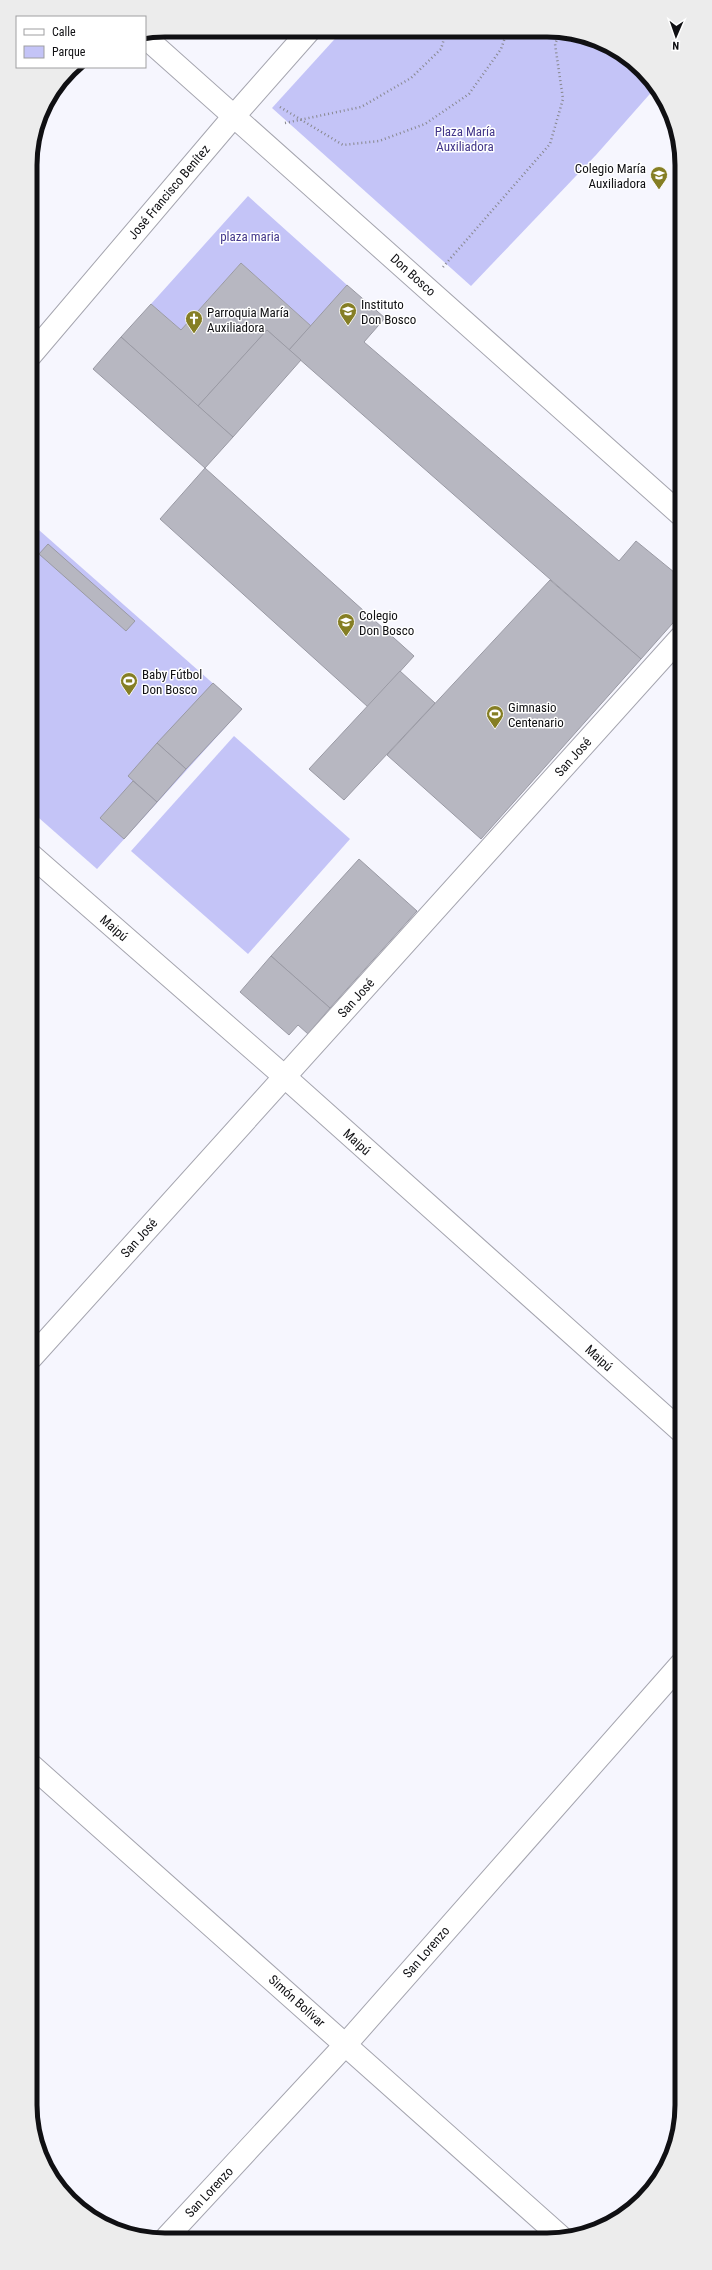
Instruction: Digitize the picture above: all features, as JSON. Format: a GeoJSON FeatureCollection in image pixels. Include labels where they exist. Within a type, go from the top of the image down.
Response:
{"type":"FeatureCollection","features":[{"type":"Feature","properties":{"kind":"street","name":"José Francisco Benítez"},"geometry":{"type":"LineString","coordinates":[[37,347],[234,116],[304,37]]}},
{"type":"Feature","properties":{"kind":"street","name":"Don Bosco"},"geometry":{"type":"LineString","coordinates":[[146,38],[675,510]]}},
{"type":"Feature","properties":{"kind":"street","name":"San José"},"geometry":{"type":"LineString","coordinates":[[37,1352],[675,644]]}},
{"type":"Feature","properties":{"kind":"street","name":"Maipú"},"geometry":{"type":"LineString","coordinates":[[37,860],[285,1077],[675,1427]]}},
{"type":"Feature","properties":{"kind":"street","name":"San Lorenzo"},"geometry":{"type":"LineString","coordinates":[[172,2233],[346,2044],[675,1671]]}},
{"type":"Feature","properties":{"kind":"street","name":"Simón Bolívar"},"geometry":{"type":"LineString","coordinates":[[37,1770],[346,2044],[555,2233]]}},
{"type":"Feature","properties":{"kind":"path"},"geometry":{"type":"LineString","coordinates":[[445,37],[441,49],[411,78],[361,107],[296,119],[343,145],[379,141],[425,124],[470,94],[501,49],[505,37]]}},
{"type":"Feature","properties":{"kind":"path"},"geometry":{"type":"LineString","coordinates":[[426,287],[550,144],[563,99],[555,44],[558,37]]}},
{"type":"Feature","properties":{"kind":"green space","name":"Plaza María Auxiliadora"},"geometry":{"type":"Polygon","coordinates":[[[337,37],[556,37],[572,39],[596,47],[625,63],[638,74],[652,92],[596,155],[471,286],[272,108],[337,37]]]}},
{"type":"Feature","properties":{"kind":"green space","name":"plaza maria"},"geometry":{"type":"Polygon","coordinates":[[[248,196],[347,285],[311,326],[241,263],[181,330],[151,304],[248,196]]]}},
{"type":"Feature","properties":{"kind":"green space","name":"Baby Fútbol Don Bosco"},"geometry":{"type":"Polygon","coordinates":[[[37,528],[242,709],[97,869],[37,816],[37,528]]]}},
{"type":"Feature","properties":{"kind":"green space"},"geometry":{"type":"Polygon","coordinates":[[[234,736],[350,839],[248,954],[131,851],[234,736]]]}},
{"type":"Feature","properties":{"kind":"building","name":"Parroquia María Auxiliadora"},"geometry":{"type":"Polygon","coordinates":[[[241,263],[311,326],[289,350],[267,330],[198,406],[121,337],[151,304],[181,330],[241,263]]]}},
{"type":"Feature","properties":{"kind":"building"},"geometry":{"type":"Polygon","coordinates":[[[347,285],[385,318],[364,342],[619,561],[636,541],[675,573],[675,621],[641,659],[289,350],[347,285]]]}},
{"type":"Feature","properties":{"kind":"building"},"geometry":{"type":"Polygon","coordinates":[[[267,330],[301,360],[233,437],[198,406],[267,330]]]}},
{"type":"Feature","properties":{"kind":"building"},"geometry":{"type":"Polygon","coordinates":[[[121,337],[233,437],[205,468],[93,369],[121,337]]]}},
{"type":"Feature","properties":{"kind":"building"},"geometry":{"type":"Polygon","coordinates":[[[205,468],[414,656],[368,707],[160,519],[205,468]]]}},
{"type":"Feature","properties":{"kind":"building"},"geometry":{"type":"Polygon","coordinates":[[[48,544],[135,621],[126,631],[39,554],[48,544]]]}},
{"type":"Feature","properties":{"kind":"building","name":"Gimnasio Centenario"},"geometry":{"type":"Polygon","coordinates":[[[550,580],[641,659],[481,839],[387,755],[550,580]]]}},
{"type":"Feature","properties":{"kind":"building"},"geometry":{"type":"Polygon","coordinates":[[[400,671],[435,703],[344,800],[309,769],[400,671]]]}},
{"type":"Feature","properties":{"kind":"building"},"geometry":{"type":"Polygon","coordinates":[[[213,683],[242,709],[186,769],[157,743],[213,683]]]}},
{"type":"Feature","properties":{"kind":"building"},"geometry":{"type":"Polygon","coordinates":[[[157,743],[186,769],[157,802],[128,776],[157,743]]]}},
{"type":"Feature","properties":{"kind":"building"},"geometry":{"type":"Polygon","coordinates":[[[133,781],[157,802],[124,839],[100,818],[133,781]]]}},
{"type":"Feature","properties":{"kind":"building"},"geometry":{"type":"Polygon","coordinates":[[[359,859],[417,911],[330,1008],[271,956],[359,859]]]}},
{"type":"Feature","properties":{"kind":"building"},"geometry":{"type":"Polygon","coordinates":[[[271,956],[330,1008],[308,1034],[298,1025],[289,1035],[240,992],[271,956]]]}},
{"type":"Feature","properties":{"kind":"place","name":"Colegio María Auxiliadora"},"geometry":{"type":"Point","coordinates":[659,190]}},
{"type":"Feature","properties":{"kind":"place","name":"Instituto Don Bosco"},"geometry":{"type":"Point","coordinates":[348,326]}},
{"type":"Feature","properties":{"kind":"place","name":"Parroquia María Auxiliadora"},"geometry":{"type":"Point","coordinates":[194,334]}},
{"type":"Feature","properties":{"kind":"place","name":"Colegio Don Bosco"},"geometry":{"type":"Point","coordinates":[346,637]}},
{"type":"Feature","properties":{"kind":"place","name":"Baby Fútbol Don Bosco"},"geometry":{"type":"Point","coordinates":[129,696]}},
{"type":"Feature","properties":{"kind":"place","name":"Gimnasio Centenario"},"geometry":{"type":"Point","coordinates":[495,729]}}]}
